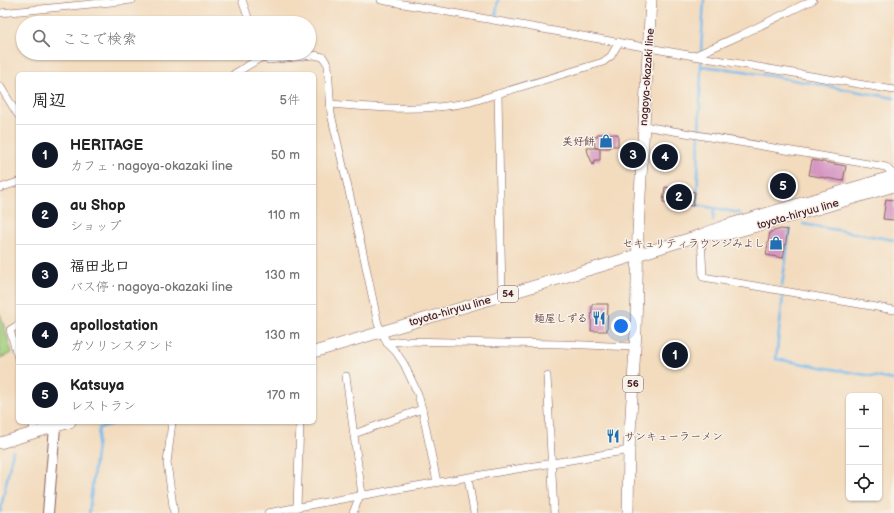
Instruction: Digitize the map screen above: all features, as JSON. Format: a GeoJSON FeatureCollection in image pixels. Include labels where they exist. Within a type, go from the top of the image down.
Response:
{"type":"FeatureCollection","features":[{"type":"Feature","properties":{"kind":"main road","name":"nagoya-okazaki line"},"geometry":{"type":"LineString","coordinates":[[628,513],[629,450],[635,347],[638,232],[651,0]]}},
{"type":"Feature","properties":{"kind":"main road","name":"toyota-hiryuu line"},"geometry":{"type":"LineString","coordinates":[[316,351],[380,331],[502,296],[701,235],[727,225],[894,175]]}},
{"type":"Feature","properties":{"kind":"main road","name":"toyota-hiryuu line"},"geometry":{"type":"LineString","coordinates":[[701,235],[728,234],[894,186]]}},
{"type":"Feature","properties":{"kind":"main road"},"geometry":{"type":"LineString","coordinates":[[0,443],[34,434],[63,424]]}},
{"type":"Feature","properties":{"kind":"street"},"geometry":{"type":"LineString","coordinates":[[0,13],[132,0]]}},
{"type":"Feature","properties":{"kind":"street"},"geometry":{"type":"LineString","coordinates":[[242,0],[248,16]]}},
{"type":"Feature","properties":{"kind":"street"},"geometry":{"type":"LineString","coordinates":[[381,0],[894,90]]}},
{"type":"Feature","properties":{"kind":"street"},"geometry":{"type":"LineString","coordinates":[[694,56],[741,36],[813,0]]}},
{"type":"Feature","properties":{"kind":"street"},"geometry":{"type":"LineString","coordinates":[[331,104],[402,108],[455,106],[603,62],[611,56],[619,42]]}},
{"type":"Feature","properties":{"kind":"street"},"geometry":{"type":"LineString","coordinates":[[316,55],[323,57],[328,65],[331,114],[380,331],[386,343],[396,352],[412,378],[422,409],[437,482]]}},
{"type":"Feature","properties":{"kind":"street"},"geometry":{"type":"LineString","coordinates":[[237,72],[254,60]]}},
{"type":"Feature","properties":{"kind":"street"},"geometry":{"type":"LineString","coordinates":[[0,86],[2,94],[16,112]]}},
{"type":"Feature","properties":{"kind":"street"},"geometry":{"type":"LineString","coordinates":[[498,94],[502,296]]}},
{"type":"Feature","properties":{"kind":"street"},"geometry":{"type":"LineString","coordinates":[[644,126],[886,167],[894,175]]}},
{"type":"Feature","properties":{"kind":"street"},"geometry":{"type":"LineString","coordinates":[[0,188],[16,183]]}},
{"type":"Feature","properties":{"kind":"street"},"geometry":{"type":"LineString","coordinates":[[701,235],[703,276],[894,310]]}},
{"type":"Feature","properties":{"kind":"street"},"geometry":{"type":"LineString","coordinates":[[16,326],[10,330],[16,351]]}},
{"type":"Feature","properties":{"kind":"street"},"geometry":{"type":"LineString","coordinates":[[386,343],[411,341],[635,347]]}},
{"type":"Feature","properties":{"kind":"street"},"geometry":{"type":"LineString","coordinates":[[346,376],[361,495],[353,513]]}},
{"type":"Feature","properties":{"kind":"street"},"geometry":{"type":"LineString","coordinates":[[547,376],[554,513]]}},
{"type":"Feature","properties":{"kind":"street"},"geometry":{"type":"LineString","coordinates":[[354,434],[422,409]]}},
{"type":"Feature","properties":{"kind":"street"},"geometry":{"type":"LineString","coordinates":[[33,424],[34,434]]}},
{"type":"Feature","properties":{"kind":"street"},"geometry":{"type":"LineString","coordinates":[[172,424],[167,463],[174,513]]}},
{"type":"Feature","properties":{"kind":"street"},"geometry":{"type":"LineString","coordinates":[[297,507],[300,424]]}},
{"type":"Feature","properties":{"kind":"street"},"geometry":{"type":"LineString","coordinates":[[48,513],[55,427]]}},
{"type":"Feature","properties":{"kind":"street"},"geometry":{"type":"LineString","coordinates":[[270,513],[361,495],[629,450]]}},
{"type":"Feature","properties":{"kind":"street"},"geometry":{"type":"LineString","coordinates":[[468,478],[474,513]]}},
{"type":"Feature","properties":{"kind":"green space"},"geometry":{"type":"Polygon","coordinates":[[[0,313],[12,353],[0,358],[0,313]]]}},
{"type":"Feature","properties":{"kind":"building","name":"美好餅"},"geometry":{"type":"Polygon","coordinates":[[[597,134],[618,134],[618,146],[610,146],[610,148],[595,148],[594,137],[597,137],[597,134]]]}},
{"type":"Feature","properties":{"kind":"building"},"geometry":{"type":"Polygon","coordinates":[[[587,148],[600,148],[600,160],[595,160],[593,165],[588,153],[587,148]]]}},
{"type":"Feature","properties":{"kind":"building"},"geometry":{"type":"Polygon","coordinates":[[[812,160],[846,166],[843,181],[809,175],[812,160]]]}},
{"type":"Feature","properties":{"kind":"building"},"geometry":{"type":"Polygon","coordinates":[[[665,187],[695,192],[693,206],[663,202],[665,187]]]}},
{"type":"Feature","properties":{"kind":"building"},"geometry":{"type":"Polygon","coordinates":[[[886,199],[894,200],[894,220],[883,219],[886,199]]]}},
{"type":"Feature","properties":{"kind":"building"},"geometry":{"type":"Polygon","coordinates":[[[781,229],[788,230],[783,258],[766,255],[770,232],[781,229]]]}},
{"type":"Feature","properties":{"kind":"building","name":"麺屋しずる"},"geometry":{"type":"Polygon","coordinates":[[[592,304],[608,304],[607,331],[591,331],[592,304]]]}},
{"type":"Feature","properties":{"kind":"waterway"},"geometry":{"type":"LineString","coordinates":[[496,15],[498,0]]}},
{"type":"Feature","properties":{"kind":"waterway"},"geometry":{"type":"LineString","coordinates":[[701,51],[704,0]]}},
{"type":"Feature","properties":{"kind":"waterway"},"geometry":{"type":"LineString","coordinates":[[701,58],[701,66],[743,71],[894,98]]}},
{"type":"Feature","properties":{"kind":"waterway"},"geometry":{"type":"LineString","coordinates":[[701,66],[697,205],[740,213]]}},
{"type":"Feature","properties":{"kind":"waterway"},"geometry":{"type":"LineString","coordinates":[[713,220],[714,208]]}},
{"type":"Feature","properties":{"kind":"waterway"},"geometry":{"type":"LineString","coordinates":[[803,224],[894,240]]}},
{"type":"Feature","properties":{"kind":"waterway"},"geometry":{"type":"LineString","coordinates":[[782,286],[790,229]]}},
{"type":"Feature","properties":{"kind":"waterway"},"geometry":{"type":"LineString","coordinates":[[783,295],[776,359],[894,380]]}},
{"type":"Feature","properties":{"kind":"waterway"},"geometry":{"type":"LineString","coordinates":[[89,513],[99,428],[112,424]]}},
{"type":"Feature","properties":{"kind":"waterway"},"geometry":{"type":"LineString","coordinates":[[0,512],[13,451]]}},
{"type":"Feature","properties":{"kind":"place","name":"美好餅"},"geometry":{"type":"Point","coordinates":[606,141]}},
{"type":"Feature","properties":{"kind":"place","name":"福田北口"},"geometry":{"type":"Point","coordinates":[633,155]}},
{"type":"Feature","properties":{"kind":"place","name":"apollostation"},"geometry":{"type":"Point","coordinates":[665,157]}},
{"type":"Feature","properties":{"kind":"place","name":"Katsuya"},"geometry":{"type":"Point","coordinates":[783,186]}},
{"type":"Feature","properties":{"kind":"place","name":"au Shop"},"geometry":{"type":"Point","coordinates":[679,197]}},
{"type":"Feature","properties":{"kind":"place","name":"セキュリティラウンジみよし"},"geometry":{"type":"Point","coordinates":[776,243]}},
{"type":"Feature","properties":{"kind":"place","name":"麺屋しずる"},"geometry":{"type":"Point","coordinates":[599,318]}},
{"type":"Feature","properties":{"kind":"place","name":"HERITAGE"},"geometry":{"type":"Point","coordinates":[675,355]}},
{"type":"Feature","properties":{"kind":"place","name":"サンキューラーメン"},"geometry":{"type":"Point","coordinates":[613,436]}}]}
